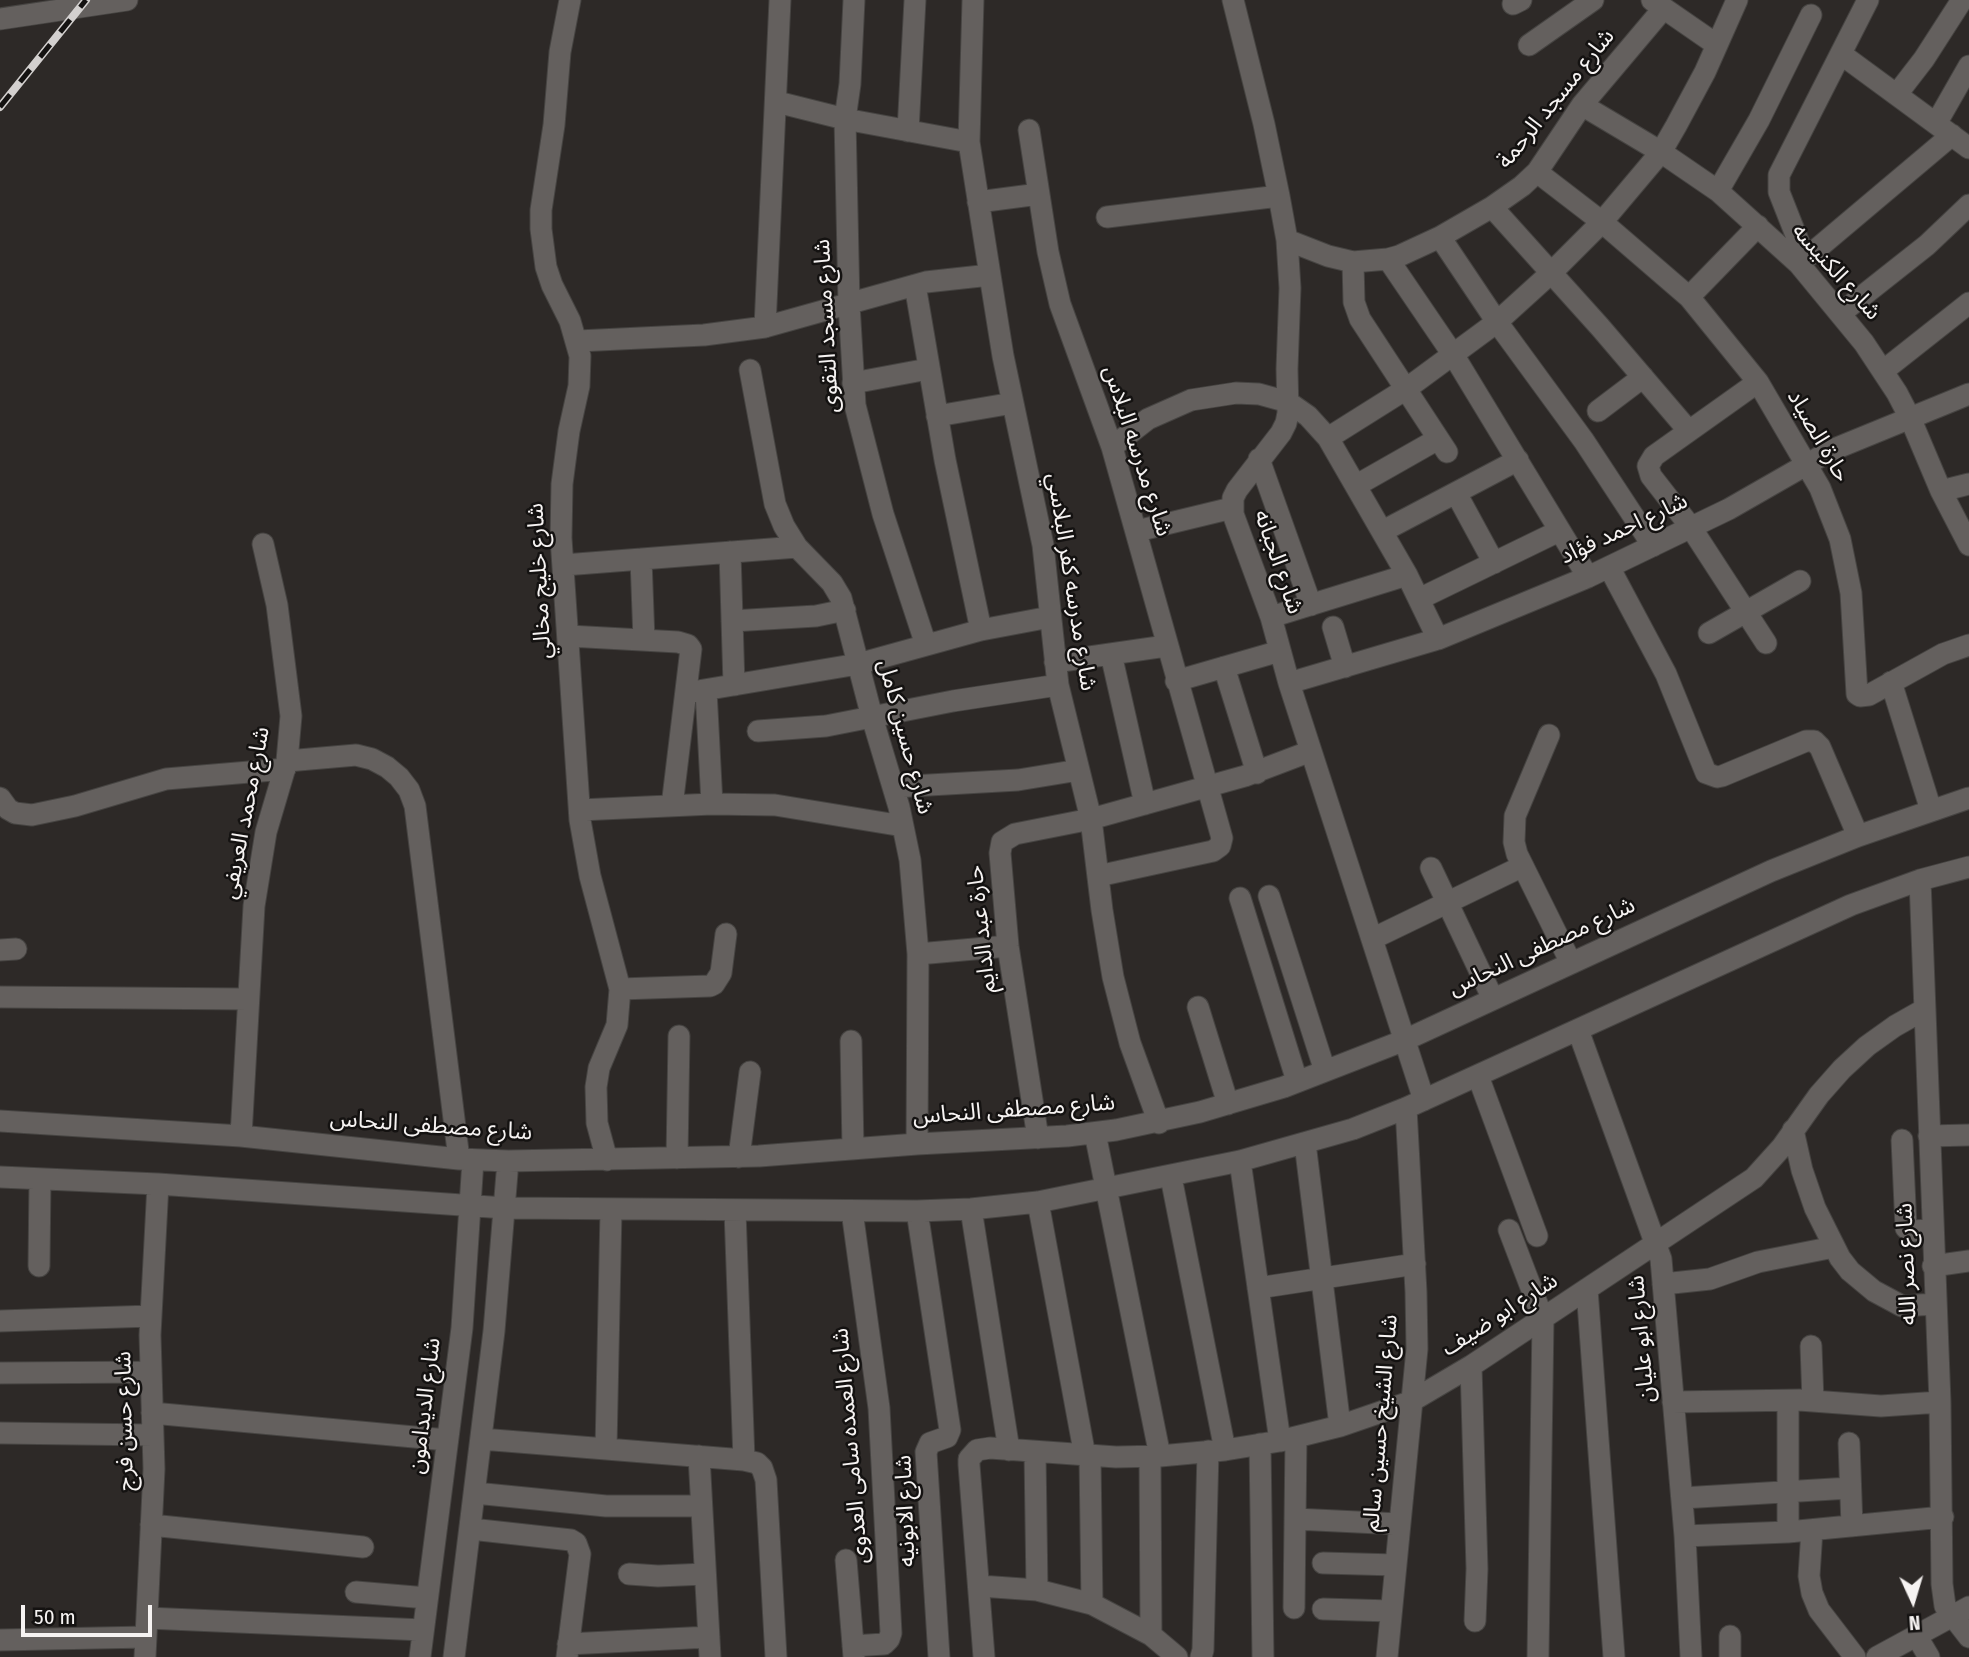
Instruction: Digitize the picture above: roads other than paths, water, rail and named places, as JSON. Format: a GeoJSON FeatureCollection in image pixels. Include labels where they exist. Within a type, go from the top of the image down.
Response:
{"type":"FeatureCollection","features":[{"type":"Feature","properties":{"kind":"street"},"geometry":{"type":"LineString","coordinates":[[0,19],[127,0]]}},
{"type":"Feature","properties":{"kind":"street","name":"شارع خليج مخالي"},"geometry":{"type":"LineString","coordinates":[[570,0],[560,52],[554,125],[541,209],[541,229],[549,276],[578,341],[581,371],[562,484],[561,511],[580,810],[590,876],[620,989],[617,1025],[599,1068],[596,1087],[597,1123],[607,1160]]}},
{"type":"Feature","properties":{"kind":"street"},"geometry":{"type":"LineString","coordinates":[[765,327],[780,0]]}},
{"type":"Feature","properties":{"kind":"street","name":"شارع مسجد التقوى"},"geometry":{"type":"LineString","coordinates":[[854,0],[850,84],[845,119],[853,383],[858,419],[883,513],[926,645]]}},
{"type":"Feature","properties":{"kind":"street"},"geometry":{"type":"LineString","coordinates":[[908,131],[915,0]]}},
{"type":"Feature","properties":{"kind":"street","name":"شارع مدرسه كفر البلاسي"},"geometry":{"type":"LineString","coordinates":[[973,0],[970,142],[990,275],[1043,545],[1058,685],[1091,819],[1113,977],[1130,1043],[1158,1122]]}},
{"type":"Feature","properties":{"kind":"street","name":"شارع الجبانه"},"geometry":{"type":"LineString","coordinates":[[1233,0],[1279,196],[1287,240],[1290,288],[1287,334],[1288,413],[1281,433],[1237,490],[1232,508],[1271,617],[1289,683],[1405,1040],[1415,1104]]}},
{"type":"Feature","properties":{"kind":"street"},"geometry":{"type":"LineString","coordinates":[[1530,45],[1593,0]]}},
{"type":"Feature","properties":{"kind":"street"},"geometry":{"type":"LineString","coordinates":[[1328,438],[1454,356],[1497,322],[1602,222],[1661,152],[1705,72],[1737,0]]}},
{"type":"Feature","properties":{"kind":"street"},"geometry":{"type":"LineString","coordinates":[[1868,0],[1779,175],[1779,192],[1802,261],[1953,135],[1969,66]]}},
{"type":"Feature","properties":{"kind":"street"},"geometry":{"type":"LineString","coordinates":[[1897,94],[1924,59],[1962,0]]}},
{"type":"Feature","properties":{"kind":"street"},"geometry":{"type":"LineString","coordinates":[[1658,4],[1717,45]]}},
{"type":"Feature","properties":{"kind":"street","name":"شارع مسجد الرحمة"},"geometry":{"type":"LineString","coordinates":[[1287,240],[1328,256],[1353,262],[1388,259],[1399,257],[1440,237],[1492,207],[1537,172],[1581,105],[1658,4]]}},
{"type":"Feature","properties":{"kind":"street"},"geometry":{"type":"LineString","coordinates":[[1718,191],[1769,100],[1811,15]]}},
{"type":"Feature","properties":{"kind":"street"},"geometry":{"type":"LineString","coordinates":[[1841,54],[1953,135]]}},
{"type":"Feature","properties":{"kind":"street"},"geometry":{"type":"LineString","coordinates":[[777,102],[845,119],[970,142]]}},
{"type":"Feature","properties":{"kind":"street","name":"شارع الكنيسه"},"geometry":{"type":"LineString","coordinates":[[1581,105],[1661,152],[1718,191],[1802,261],[1883,371],[1911,420],[1941,491],[1968,543]]}},
{"type":"Feature","properties":{"kind":"street","name":"شارع مدرسه البلاس"},"geometry":{"type":"LineString","coordinates":[[1029,130],[1048,252],[1060,304],[1112,447],[1222,838],[1217,849],[1098,876]]}},
{"type":"Feature","properties":{"kind":"street","name":"حارة الصياد"},"geometry":{"type":"LineString","coordinates":[[1537,172],[1602,222],[1689,297],[1758,382],[1831,513],[1847,566],[1851,593],[1857,694],[1864,696],[1943,654],[1969,645]]}},
{"type":"Feature","properties":{"kind":"street"},"geometry":{"type":"LineString","coordinates":[[978,202],[1039,194]]}},
{"type":"Feature","properties":{"kind":"street"},"geometry":{"type":"LineString","coordinates":[[1107,218],[1279,196]]}},
{"type":"Feature","properties":{"kind":"street"},"geometry":{"type":"LineString","coordinates":[[1841,313],[1927,245],[1969,205]]}},
{"type":"Feature","properties":{"kind":"street"},"geometry":{"type":"LineString","coordinates":[[1492,207],[1688,430]]}},
{"type":"Feature","properties":{"kind":"street"},"geometry":{"type":"LineString","coordinates":[[1689,297],[1758,226]]}},
{"type":"Feature","properties":{"kind":"street"},"geometry":{"type":"LineString","coordinates":[[1440,237],[1497,322],[1584,441],[1653,547]]}},
{"type":"Feature","properties":{"kind":"street"},"geometry":{"type":"LineString","coordinates":[[1388,259],[1454,356],[1588,577]]}},
{"type":"Feature","properties":{"kind":"street"},"geometry":{"type":"LineString","coordinates":[[1353,262],[1354,302],[1360,319],[1443,445],[1357,485]]}},
{"type":"Feature","properties":{"kind":"street"},"geometry":{"type":"LineString","coordinates":[[578,341],[705,335],[765,327],[915,285],[990,275]]}},
{"type":"Feature","properties":{"kind":"street"},"geometry":{"type":"LineString","coordinates":[[915,285],[953,504],[981,630]]}},
{"type":"Feature","properties":{"kind":"street"},"geometry":{"type":"LineString","coordinates":[[1883,371],[1969,303]]}},
{"type":"Feature","properties":{"kind":"street"},"geometry":{"type":"LineString","coordinates":[[853,383],[928,369]]}},
{"type":"Feature","properties":{"kind":"street","name":"شارع حسين كامل"},"geometry":{"type":"LineString","coordinates":[[750,370],[775,503],[784,526],[797,547],[832,583],[845,610],[903,826],[918,954],[917,1144]]}},
{"type":"Feature","properties":{"kind":"street"},"geometry":{"type":"LineString","coordinates":[[1598,411],[1643,377]]}},
{"type":"Feature","properties":{"kind":"street"},"geometry":{"type":"LineString","coordinates":[[1758,382],[1688,430],[1654,456],[1648,466],[1651,476],[1690,526],[1766,643]]}},
{"type":"Feature","properties":{"kind":"street"},"geometry":{"type":"LineString","coordinates":[[1112,447],[1148,419],[1191,400],[1236,393],[1259,394],[1288,402],[1308,415],[1328,438],[1383,531],[1438,639]]}},
{"type":"Feature","properties":{"kind":"street","name":"شارع احمد فؤاد"},"geometry":{"type":"LineString","coordinates":[[1289,683],[1438,639],[1588,577],[1771,486],[1832,450],[1911,420],[1969,394]]}},
{"type":"Feature","properties":{"kind":"street"},"geometry":{"type":"LineString","coordinates":[[937,416],[1013,403]]}},
{"type":"Feature","properties":{"kind":"street"},"geometry":{"type":"LineString","coordinates":[[1259,459],[1311,605]]}},
{"type":"Feature","properties":{"kind":"street"},"geometry":{"type":"LineString","coordinates":[[1383,531],[1518,460]]}},
{"type":"Feature","properties":{"kind":"street"},"geometry":{"type":"LineString","coordinates":[[1941,491],[1969,484]]}},
{"type":"Feature","properties":{"kind":"street"},"geometry":{"type":"LineString","coordinates":[[1456,493],[1494,563]]}},
{"type":"Feature","properties":{"kind":"street"},"geometry":{"type":"LineString","coordinates":[[1137,531],[1232,508]]}},
{"type":"Feature","properties":{"kind":"street"},"geometry":{"type":"LineString","coordinates":[[1419,599],[1559,531]]}},
{"type":"Feature","properties":{"kind":"street","name":"شارع محمد العريفي"},"geometry":{"type":"LineString","coordinates":[[241,1136],[254,906],[266,832],[286,765],[290,727],[290,693],[277,604],[263,544]]}},
{"type":"Feature","properties":{"kind":"street"},"geometry":{"type":"LineString","coordinates":[[564,565],[797,547]]}},
{"type":"Feature","properties":{"kind":"street"},"geometry":{"type":"LineString","coordinates":[[730,552],[734,685]]}},
{"type":"Feature","properties":{"kind":"street"},"geometry":{"type":"LineString","coordinates":[[641,559],[644,640]]}},
{"type":"Feature","properties":{"kind":"street"},"geometry":{"type":"LineString","coordinates":[[1609,567],[1666,674],[1706,773],[1722,776],[1806,741],[1814,741],[1820,747],[1858,836]]}},
{"type":"Feature","properties":{"kind":"street"},"geometry":{"type":"LineString","coordinates":[[1271,617],[1407,575]]}},
{"type":"Feature","properties":{"kind":"street"},"geometry":{"type":"LineString","coordinates":[[1709,633],[1800,581]]}},
{"type":"Feature","properties":{"kind":"street"},"geometry":{"type":"LineString","coordinates":[[732,621],[804,618],[845,610]]}},
{"type":"Feature","properties":{"kind":"street"},"geometry":{"type":"LineString","coordinates":[[696,692],[858,664],[981,630],[1050,617]]}},
{"type":"Feature","properties":{"kind":"street"},"geometry":{"type":"LineString","coordinates":[[1333,627],[1345,667]]}},
{"type":"Feature","properties":{"kind":"street"},"geometry":{"type":"LineString","coordinates":[[569,636],[678,642],[688,645],[712,804]]}},
{"type":"Feature","properties":{"kind":"street"},"geometry":{"type":"LineString","coordinates":[[1055,662],[1166,646]]}},
{"type":"Feature","properties":{"kind":"street"},"geometry":{"type":"LineString","coordinates":[[1176,681],[1280,651]]}},
{"type":"Feature","properties":{"kind":"street"},"geometry":{"type":"LineString","coordinates":[[1111,654],[1145,804]]}},
{"type":"Feature","properties":{"kind":"street"},"geometry":{"type":"LineString","coordinates":[[1224,667],[1257,773]]}},
{"type":"Feature","properties":{"kind":"street"},"geometry":{"type":"LineString","coordinates":[[1891,682],[1930,810]]}},
{"type":"Feature","properties":{"kind":"street"},"geometry":{"type":"LineString","coordinates":[[758,731],[825,726],[990,694],[1058,685]]}},
{"type":"Feature","properties":{"kind":"street"},"geometry":{"type":"LineString","coordinates":[[672,806],[696,692]]}},
{"type":"Feature","properties":{"kind":"street"},"geometry":{"type":"LineString","coordinates":[[1549,735],[1515,816],[1514,842],[1571,963]]}},
{"type":"Feature","properties":{"kind":"street","name":"حارة عبد الدايم"},"geometry":{"type":"LineString","coordinates":[[1038,1138],[1009,946],[1000,853],[1002,842],[1015,834],[1091,819],[1257,773],[1311,751]]}},
{"type":"Feature","properties":{"kind":"street","name":"شارع الديدامون"},"geometry":{"type":"LineString","coordinates":[[0,798],[8,809],[15,813],[32,815],[75,806],[166,779],[356,755],[372,759],[399,777],[409,790],[415,806],[466,1159],[470,1207],[462,1328],[420,1657]]}},
{"type":"Feature","properties":{"kind":"street"},"geometry":{"type":"LineString","coordinates":[[894,787],[1018,779],[1079,770]]}},
{"type":"Feature","properties":{"kind":"street","name":"شارع مصطفى النحاس"},"geometry":{"type":"LineString","coordinates":[[0,1121],[241,1136],[508,1161],[739,1157],[1095,1133],[1158,1122],[1297,1082],[1405,1040],[1729,889],[1858,836],[1969,798]]}},
{"type":"Feature","properties":{"kind":"street"},"geometry":{"type":"LineString","coordinates":[[580,810],[712,804],[775,805],[903,826]]}},
{"type":"Feature","properties":{"kind":"street"},"geometry":{"type":"LineString","coordinates":[[1372,939],[1523,866]]}},
{"type":"Feature","properties":{"kind":"street"},"geometry":{"type":"LineString","coordinates":[[1431,867],[1493,999]]}},
{"type":"Feature","properties":{"kind":"street"},"geometry":{"type":"LineString","coordinates":[[0,1177],[158,1184],[505,1208],[917,1211],[1038,1202],[1171,1177],[1240,1161],[1353,1129],[1478,1076],[1851,905],[1920,880],[1969,867]]}},
{"type":"Feature","properties":{"kind":"street","name":"شارع نصر الله"},"geometry":{"type":"LineString","coordinates":[[1920,880],[1940,1402],[1943,1596],[1960,1611],[1969,1637]]}},
{"type":"Feature","properties":{"kind":"street"},"geometry":{"type":"LineString","coordinates":[[1269,896],[1325,1071]]}},
{"type":"Feature","properties":{"kind":"street"},"geometry":{"type":"LineString","coordinates":[[1240,898],[1297,1082]]}},
{"type":"Feature","properties":{"kind":"street"},"geometry":{"type":"LineString","coordinates":[[620,989],[714,984],[721,973],[726,934]]}},
{"type":"Feature","properties":{"kind":"street"},"geometry":{"type":"LineString","coordinates":[[918,954],[1009,946]]}},
{"type":"Feature","properties":{"kind":"street"},"geometry":{"type":"LineString","coordinates":[[0,997],[248,999]]}},
{"type":"Feature","properties":{"kind":"street"},"geometry":{"type":"LineString","coordinates":[[1198,1007],[1228,1104]]}},
{"type":"Feature","properties":{"kind":"street","name":"شارع ابو ضيف"},"geometry":{"type":"LineString","coordinates":[[979,1586],[969,1459],[972,1454],[983,1448],[1087,1457],[1155,1456],[1216,1451],[1279,1441],[1340,1426],[1410,1402],[1471,1366],[1754,1178],[1782,1147],[1819,1095],[1850,1061],[1895,1026],[1925,1009]]}},
{"type":"Feature","properties":{"kind":"street","name":"شارع ابو عليان"},"geometry":{"type":"LineString","coordinates":[[1578,1030],[1657,1243],[1682,1499],[1691,1657]]}},
{"type":"Feature","properties":{"kind":"street"},"geometry":{"type":"LineString","coordinates":[[677,1158],[679,1036]]}},
{"type":"Feature","properties":{"kind":"street"},"geometry":{"type":"LineString","coordinates":[[851,1041],[853,1149]]}},
{"type":"Feature","properties":{"kind":"street"},"geometry":{"type":"LineString","coordinates":[[739,1157],[750,1072]]}},
{"type":"Feature","properties":{"kind":"street"},"geometry":{"type":"LineString","coordinates":[[1478,1076],[1537,1236]]}},
{"type":"Feature","properties":{"kind":"street","name":"شارع الشيخ حسين سالم"},"geometry":{"type":"LineString","coordinates":[[1387,1657],[1417,1349],[1415,1104]]}},
{"type":"Feature","properties":{"kind":"street"},"geometry":{"type":"LineString","coordinates":[[1793,1130],[1808,1189],[1834,1247],[1850,1270],[1874,1291],[1902,1306],[1935,1304]]}},
{"type":"Feature","properties":{"kind":"street"},"geometry":{"type":"LineString","coordinates":[[1095,1133],[1155,1456],[1151,1635]]}},
{"type":"Feature","properties":{"kind":"street"},"geometry":{"type":"LineString","coordinates":[[1929,1136],[1969,1135]]}},
{"type":"Feature","properties":{"kind":"street"},"geometry":{"type":"LineString","coordinates":[[1902,1140],[1906,1228],[1910,1231],[1932,1230]]}},
{"type":"Feature","properties":{"kind":"street"},"geometry":{"type":"LineString","coordinates":[[1305,1143],[1340,1426]]}},
{"type":"Feature","properties":{"kind":"street"},"geometry":{"type":"LineString","coordinates":[[454,1657],[481,1439],[508,1161]]}},
{"type":"Feature","properties":{"kind":"street"},"geometry":{"type":"LineString","coordinates":[[1240,1161],[1279,1441],[1295,1519],[1294,1608]]}},
{"type":"Feature","properties":{"kind":"street"},"geometry":{"type":"LineString","coordinates":[[1171,1177],[1216,1451],[1201,1657]]}},
{"type":"Feature","properties":{"kind":"street"},"geometry":{"type":"LineString","coordinates":[[39,1266],[40,1179]]}},
{"type":"Feature","properties":{"kind":"street","name":"شارع حسن فرج"},"geometry":{"type":"LineString","coordinates":[[146,1637],[153,1436],[151,1316],[158,1184]]}},
{"type":"Feature","properties":{"kind":"street"},"geometry":{"type":"LineString","coordinates":[[1038,1202],[1087,1457],[1092,1604]]}},
{"type":"Feature","properties":{"kind":"street"},"geometry":{"type":"LineString","coordinates":[[971,1209],[1009,1450]]}},
{"type":"Feature","properties":{"kind":"street"},"geometry":{"type":"LineString","coordinates":[[606,1449],[611,1210]]}},
{"type":"Feature","properties":{"kind":"street"},"geometry":{"type":"LineString","coordinates":[[735,1211],[744,1460]]}},
{"type":"Feature","properties":{"kind":"street","name":"شارع العمده سامى العدوى"},"geometry":{"type":"LineString","coordinates":[[852,1211],[879,1408],[891,1633],[884,1644],[854,1652]]}},
{"type":"Feature","properties":{"kind":"street","name":"شارع الابونيه"},"geometry":{"type":"LineString","coordinates":[[917,1211],[950,1430],[947,1437],[930,1443],[926,1452],[939,1657]]}},
{"type":"Feature","properties":{"kind":"street"},"geometry":{"type":"LineString","coordinates":[[1508,1230],[1543,1319],[1538,1657]]}},
{"type":"Feature","properties":{"kind":"street"},"geometry":{"type":"LineString","coordinates":[[1663,1284],[1710,1279],[1758,1262],[1834,1247]]}},
{"type":"Feature","properties":{"kind":"street"},"geometry":{"type":"LineString","coordinates":[[1933,1266],[1969,1261]]}},
{"type":"Feature","properties":{"kind":"street"},"geometry":{"type":"LineString","coordinates":[[1258,1288],[1415,1264]]}},
{"type":"Feature","properties":{"kind":"street"},"geometry":{"type":"LineString","coordinates":[[1587,1289],[1614,1657]]}},
{"type":"Feature","properties":{"kind":"street"},"geometry":{"type":"LineString","coordinates":[[0,1321],[151,1316]]}},
{"type":"Feature","properties":{"kind":"street"},"geometry":{"type":"LineString","coordinates":[[1811,1346],[1813,1401]]}},
{"type":"Feature","properties":{"kind":"street"},"geometry":{"type":"LineString","coordinates":[[1471,1366],[1477,1569],[1475,1621]]}},
{"type":"Feature","properties":{"kind":"street"},"geometry":{"type":"LineString","coordinates":[[0,1373],[151,1372]]}},
{"type":"Feature","properties":{"kind":"street"},"geometry":{"type":"LineString","coordinates":[[1787,1401],[1788,1532]]}},
{"type":"Feature","properties":{"kind":"street"},"geometry":{"type":"LineString","coordinates":[[1673,1402],[1813,1401],[1881,1406],[1940,1402]]}},
{"type":"Feature","properties":{"kind":"street"},"geometry":{"type":"LineString","coordinates":[[152,1413],[447,1440]]}},
{"type":"Feature","properties":{"kind":"street"},"geometry":{"type":"LineString","coordinates":[[0,1433],[153,1436]]}},
{"type":"Feature","properties":{"kind":"street"},"geometry":{"type":"LineString","coordinates":[[481,1439],[757,1463],[765,1474],[776,1657]]}},
{"type":"Feature","properties":{"kind":"street"},"geometry":{"type":"LineString","coordinates":[[1263,1657],[1279,1441]]}},
{"type":"Feature","properties":{"kind":"street"},"geometry":{"type":"LineString","coordinates":[[1849,1443],[1852,1526]]}},
{"type":"Feature","properties":{"kind":"street"},"geometry":{"type":"LineString","coordinates":[[1035,1453],[1037,1590]]}},
{"type":"Feature","properties":{"kind":"street"},"geometry":{"type":"LineString","coordinates":[[471,1529],[571,1539],[576,1543],[580,1554],[567,1651],[634,1643],[710,1647],[699,1457]]}},
{"type":"Feature","properties":{"kind":"street"},"geometry":{"type":"LineString","coordinates":[[1682,1499],[1850,1489]]}},
{"type":"Feature","properties":{"kind":"street"},"geometry":{"type":"LineString","coordinates":[[475,1493],[606,1506],[701,1506]]}},
{"type":"Feature","properties":{"kind":"street"},"geometry":{"type":"LineString","coordinates":[[1685,1536],[1788,1532],[1943,1517]]}},
{"type":"Feature","properties":{"kind":"street"},"geometry":{"type":"LineString","coordinates":[[1295,1519],[1399,1524]]}},
{"type":"Feature","properties":{"kind":"street"},"geometry":{"type":"LineString","coordinates":[[151,1525],[363,1547]]}},
{"type":"Feature","properties":{"kind":"street"},"geometry":{"type":"LineString","coordinates":[[1812,1530],[1809,1576],[1812,1593],[1819,1610],[1855,1657]]}},
{"type":"Feature","properties":{"kind":"street"},"geometry":{"type":"LineString","coordinates":[[846,1560],[854,1652]]}},
{"type":"Feature","properties":{"kind":"street"},"geometry":{"type":"LineString","coordinates":[[1323,1563],[1396,1564]]}},
{"type":"Feature","properties":{"kind":"street"},"geometry":{"type":"LineString","coordinates":[[629,1574],[705,1574]]}},
{"type":"Feature","properties":{"kind":"street"},"geometry":{"type":"LineString","coordinates":[[984,1657],[979,1586],[1037,1590],[1092,1604],[1151,1635],[1177,1657]]}},
{"type":"Feature","properties":{"kind":"street"},"geometry":{"type":"LineString","coordinates":[[356,1592],[427,1598]]}},
{"type":"Feature","properties":{"kind":"street"},"geometry":{"type":"LineString","coordinates":[[1323,1609],[1391,1611]]}},
{"type":"Feature","properties":{"kind":"street"},"geometry":{"type":"LineString","coordinates":[[1877,1657],[1960,1611]]}},
{"type":"Feature","properties":{"kind":"street"},"geometry":{"type":"LineString","coordinates":[[0,1640],[423,1630]]}},
{"type":"Feature","properties":{"kind":"street"},"geometry":{"type":"LineString","coordinates":[[1916,1635],[1928,1657]]}},
{"type":"Feature","properties":{"kind":"railway"},"geometry":{"type":"LineString","coordinates":[[0,107],[86,0]]}}]}
